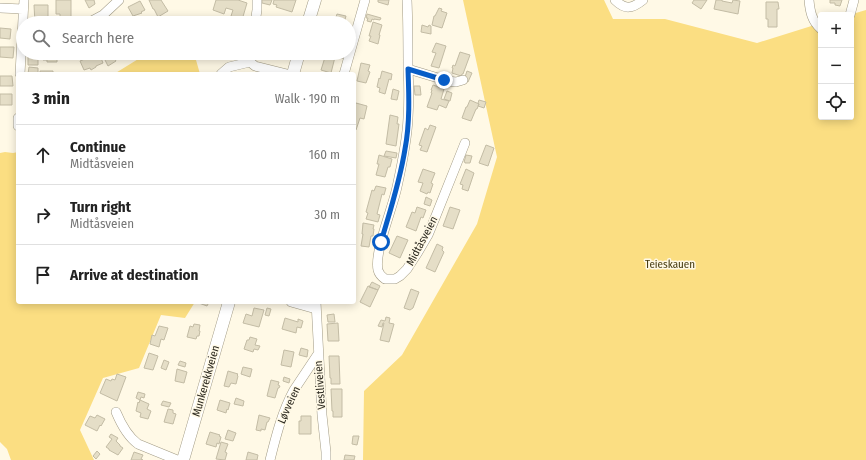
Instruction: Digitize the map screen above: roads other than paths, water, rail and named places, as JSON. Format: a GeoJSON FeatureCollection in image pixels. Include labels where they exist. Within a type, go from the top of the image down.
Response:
{"type":"FeatureCollection","features":[{"type":"Feature","properties":{"kind":"main road"},"geometry":{"type":"LineString","coordinates":[[310,16],[315,0]]}},
{"type":"Feature","properties":{"kind":"main road"},"geometry":{"type":"LineString","coordinates":[[294,72],[297,60]]}},
{"type":"Feature","properties":{"kind":"main road","name":"Munkerekkveien"},"geometry":{"type":"LineString","coordinates":[[183,460],[228,304]]}},
{"type":"Feature","properties":{"kind":"street"},"geometry":{"type":"LineString","coordinates":[[103,15],[119,0]]}},
{"type":"Feature","properties":{"kind":"street"},"geometry":{"type":"LineString","coordinates":[[256,16],[257,0]]}},
{"type":"Feature","properties":{"kind":"street"},"geometry":{"type":"LineString","coordinates":[[356,32],[365,0]]}},
{"type":"Feature","properties":{"kind":"street","name":"Midtåsveien"},"geometry":{"type":"LineString","coordinates":[[407,0],[409,116],[405,149],[396,191],[377,261],[378,271],[385,279],[395,279],[400,276],[407,269],[418,252],[428,235],[465,143]]}},
{"type":"Feature","properties":{"kind":"street"},"geometry":{"type":"LineString","coordinates":[[615,0],[620,5],[629,8],[635,6],[643,0]]}},
{"type":"Feature","properties":{"kind":"street"},"geometry":{"type":"LineString","coordinates":[[809,0],[811,15],[814,23],[818,26]]}},
{"type":"Feature","properties":{"kind":"street"},"geometry":{"type":"LineString","coordinates":[[851,12],[854,0]]}},
{"type":"Feature","properties":{"kind":"street"},"geometry":{"type":"LineString","coordinates":[[0,8],[23,5],[23,16]]}},
{"type":"Feature","properties":{"kind":"street"},"geometry":{"type":"LineString","coordinates":[[20,72],[21,60]]}},
{"type":"Feature","properties":{"kind":"street"},"geometry":{"type":"LineString","coordinates":[[223,72],[229,67],[244,60]]}},
{"type":"Feature","properties":{"kind":"street"},"geometry":{"type":"LineString","coordinates":[[252,60],[255,66],[279,72]]}},
{"type":"Feature","properties":{"kind":"street"},"geometry":{"type":"LineString","coordinates":[[345,72],[348,60]]}},
{"type":"Feature","properties":{"kind":"street"},"geometry":{"type":"LineString","coordinates":[[408,69],[448,81],[456,82],[463,80]]}},
{"type":"Feature","properties":{"kind":"street","name":"Vestliveien"},"geometry":{"type":"LineString","coordinates":[[304,304],[316,306],[326,460]]}},
{"type":"Feature","properties":{"kind":"street","name":"Løvveien"},"geometry":{"type":"LineString","coordinates":[[270,460],[284,412],[298,385],[318,354]]}},
{"type":"Feature","properties":{"kind":"street"},"geometry":{"type":"LineString","coordinates":[[116,412],[124,430],[138,444],[177,460]]}},
{"type":"Feature","properties":{"kind":"park label","name":"Teieskauen"},"geometry":{"type":"Point","coordinates":[670,264]}}]}
